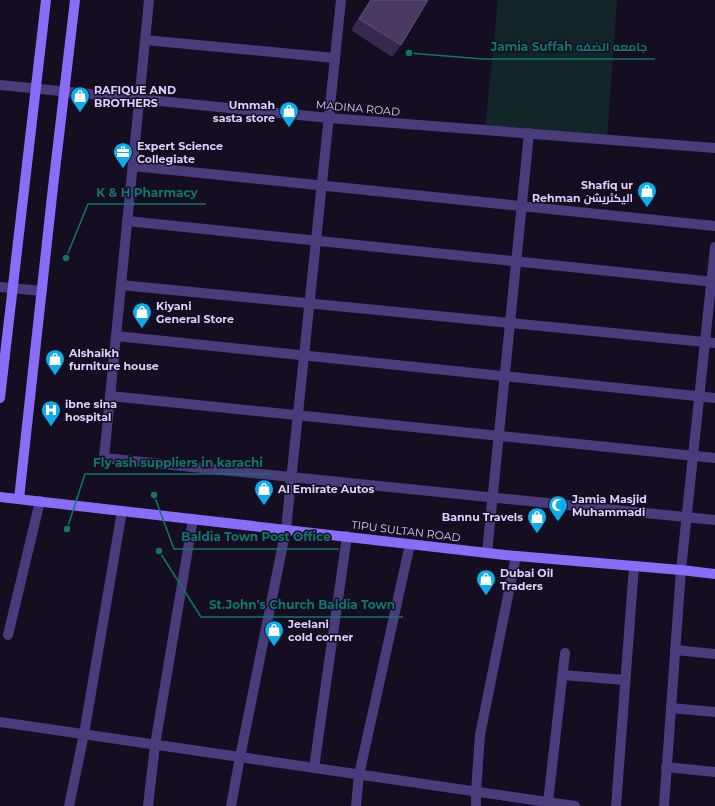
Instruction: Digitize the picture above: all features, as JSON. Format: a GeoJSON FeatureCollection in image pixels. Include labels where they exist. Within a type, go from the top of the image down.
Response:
{"type":"FeatureCollection","features":[{"type":"Feature","properties":{"kind":"main road"},"geometry":{"type":"LineString","coordinates":[[0,398],[46,0]]}},
{"type":"Feature","properties":{"kind":"main road"},"geometry":{"type":"LineString","coordinates":[[19,499],[75,0]]}},
{"type":"Feature","properties":{"kind":"main road","name":"TIPU SULTAN ROAD"},"geometry":{"type":"LineString","coordinates":[[0,497],[487,553],[715,574]]}},
{"type":"Feature","properties":{"kind":"street"},"geometry":{"type":"LineString","coordinates":[[149,0],[104,458],[715,520]]}},
{"type":"Feature","properties":{"kind":"street"},"geometry":{"type":"LineString","coordinates":[[231,806],[286,530],[341,0]]}},
{"type":"Feature","properties":{"kind":"street"},"geometry":{"type":"LineString","coordinates":[[145,40],[335,58]]}},
{"type":"Feature","properties":{"kind":"street","name":"MADINA ROAD"},"geometry":{"type":"LineString","coordinates":[[0,85],[329,118],[715,148]]}},
{"type":"Feature","properties":{"kind":"street"},"geometry":{"type":"LineString","coordinates":[[487,553],[529,133]]}},
{"type":"Feature","properties":{"kind":"street"},"geometry":{"type":"LineString","coordinates":[[133,166],[715,226]]}},
{"type":"Feature","properties":{"kind":"street"},"geometry":{"type":"LineString","coordinates":[[127,221],[713,282]]}},
{"type":"Feature","properties":{"kind":"street"},"geometry":{"type":"LineString","coordinates":[[664,806],[681,570],[699,397],[710,342],[715,247]]}},
{"type":"Feature","properties":{"kind":"street"},"geometry":{"type":"LineString","coordinates":[[121,285],[710,342]]}},
{"type":"Feature","properties":{"kind":"street"},"geometry":{"type":"LineString","coordinates":[[0,287],[42,291]]}},
{"type":"Feature","properties":{"kind":"street"},"geometry":{"type":"LineString","coordinates":[[116,336],[715,398]]}},
{"type":"Feature","properties":{"kind":"street"},"geometry":{"type":"LineString","coordinates":[[110,396],[715,458]]}},
{"type":"Feature","properties":{"kind":"street"},"geometry":{"type":"LineString","coordinates":[[8,635],[40,501]]}},
{"type":"Feature","properties":{"kind":"street"},"geometry":{"type":"LineString","coordinates":[[69,806],[84,734],[122,510]]}},
{"type":"Feature","properties":{"kind":"street"},"geometry":{"type":"LineString","coordinates":[[148,806],[155,745],[193,519]]}},
{"type":"Feature","properties":{"kind":"street"},"geometry":{"type":"LineString","coordinates":[[314,768],[347,536]]}},
{"type":"Feature","properties":{"kind":"street"},"geometry":{"type":"LineString","coordinates":[[356,806],[359,774],[410,544]]}},
{"type":"Feature","properties":{"kind":"street"},"geometry":{"type":"LineString","coordinates":[[476,806],[480,735],[516,556]]}},
{"type":"Feature","properties":{"kind":"street"},"geometry":{"type":"LineString","coordinates":[[616,806],[634,566]]}},
{"type":"Feature","properties":{"kind":"street"},"geometry":{"type":"LineString","coordinates":[[675,650],[715,654]]}},
{"type":"Feature","properties":{"kind":"street"},"geometry":{"type":"LineString","coordinates":[[548,802],[565,653]]}},
{"type":"Feature","properties":{"kind":"street"},"geometry":{"type":"LineString","coordinates":[[563,675],[625,680]]}},
{"type":"Feature","properties":{"kind":"street"},"geometry":{"type":"LineString","coordinates":[[671,708],[715,712]]}},
{"type":"Feature","properties":{"kind":"street"},"geometry":{"type":"LineString","coordinates":[[0,722],[575,806]]}},
{"type":"Feature","properties":{"kind":"street"},"geometry":{"type":"LineString","coordinates":[[666,767],[715,772]]}},
{"type":"Feature","properties":{"kind":"green space"},"geometry":{"type":"Polygon","coordinates":[[[498,0],[617,0],[607,139],[485,129],[498,0]]]}},
{"type":"Feature","properties":{"kind":"building"},"geometry":{"type":"Polygon","coordinates":[[[371,0],[428,0],[401,45],[359,19],[371,0]]]}},
{"type":"Feature","properties":{"kind":"place","name":"Jamia Suffah جامعه الصّفه"},"geometry":{"type":"Point","coordinates":[409,53]}},
{"type":"Feature","properties":{"kind":"place","name":"RAFIQUE AND BROTHERS"},"geometry":{"type":"Point","coordinates":[80,113]}},
{"type":"Feature","properties":{"kind":"place","name":"Ummah sasta store"},"geometry":{"type":"Point","coordinates":[289,128]}},
{"type":"Feature","properties":{"kind":"place","name":"Expert Science Collegiate"},"geometry":{"type":"Point","coordinates":[123,169]}},
{"type":"Feature","properties":{"kind":"place","name":"Shafiq ur Rehman الیکٹریشن"},"geometry":{"type":"Point","coordinates":[647,208]}},
{"type":"Feature","properties":{"kind":"place","name":"K & H Pharmacy"},"geometry":{"type":"Point","coordinates":[66,258]}},
{"type":"Feature","properties":{"kind":"place","name":"Kiyani General Store"},"geometry":{"type":"Point","coordinates":[142,329]}},
{"type":"Feature","properties":{"kind":"place","name":"Alshaikh furniture house"},"geometry":{"type":"Point","coordinates":[55,376]}},
{"type":"Feature","properties":{"kind":"place","name":"ibne sina hospital"},"geometry":{"type":"Point","coordinates":[51,427]}},
{"type":"Feature","properties":{"kind":"place","name":"Baldia Town Post Office"},"geometry":{"type":"Point","coordinates":[154,495]}},
{"type":"Feature","properties":{"kind":"place","name":"Al Emirate Autos"},"geometry":{"type":"Point","coordinates":[264,506]}},
{"type":"Feature","properties":{"kind":"place","name":"Jamia Masjid Muhammadi"},"geometry":{"type":"Point","coordinates":[558,522]}},
{"type":"Feature","properties":{"kind":"place","name":"Fly ash suppliers in karachi"},"geometry":{"type":"Point","coordinates":[67,529]}},
{"type":"Feature","properties":{"kind":"place","name":"Bannu Travels"},"geometry":{"type":"Point","coordinates":[537,534]}},
{"type":"Feature","properties":{"kind":"place","name":"St.John's Church Baldia Town"},"geometry":{"type":"Point","coordinates":[159,551]}},
{"type":"Feature","properties":{"kind":"place","name":"Dubai Oil Traders"},"geometry":{"type":"Point","coordinates":[486,596]}},
{"type":"Feature","properties":{"kind":"place","name":"Jeelani cold corner"},"geometry":{"type":"Point","coordinates":[274,647]}}]}
